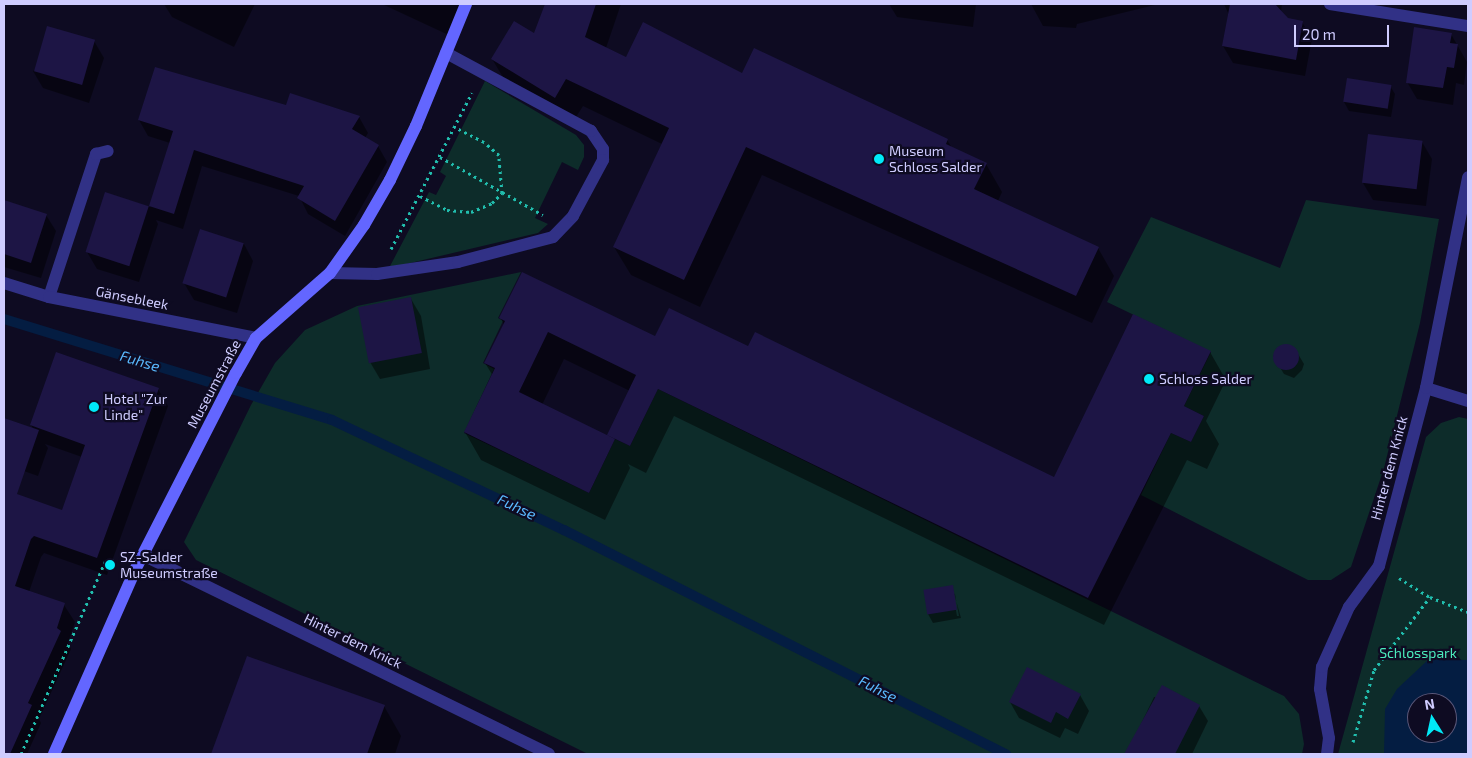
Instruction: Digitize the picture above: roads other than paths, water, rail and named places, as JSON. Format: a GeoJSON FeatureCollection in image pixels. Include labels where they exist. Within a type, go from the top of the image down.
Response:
{"type":"FeatureCollection","features":[{"type":"Feature","properties":{"kind":"main road","name":"Museumstraße"},"geometry":{"type":"LineString","coordinates":[[54,754],[143,555],[236,373],[256,338],[330,273],[364,226],[390,180],[466,4]]}},
{"type":"Feature","properties":{"kind":"street"},"geometry":{"type":"LineString","coordinates":[[1330,4],[1468,26]]}},
{"type":"Feature","properties":{"kind":"street"},"geometry":{"type":"LineString","coordinates":[[330,273],[377,274],[458,262],[553,237],[573,216],[603,160],[603,149],[591,131],[446,53]]}},
{"type":"Feature","properties":{"kind":"street"},"geometry":{"type":"LineString","coordinates":[[49,297],[96,154],[108,151]]}},
{"type":"Feature","properties":{"kind":"street","name":"Hinter dem Knick"},"geometry":{"type":"LineString","coordinates":[[1327,754],[1329,738],[1320,689],[1322,667],[1349,607],[1379,566],[1426,388],[1468,177]]}},
{"type":"Feature","properties":{"kind":"street","name":"Gänsebleek"},"geometry":{"type":"LineString","coordinates":[[4,283],[49,297],[256,338]]}},
{"type":"Feature","properties":{"kind":"street"},"geometry":{"type":"LineString","coordinates":[[1426,388],[1468,401]]}},
{"type":"Feature","properties":{"kind":"street","name":"Hinter dem Knick"},"geometry":{"type":"LineString","coordinates":[[143,555],[549,754]]}},
{"type":"Feature","properties":{"kind":"water"},"geometry":{"type":"Polygon","coordinates":[[[1429,659],[1468,660],[1468,754],[1384,754],[1385,709],[1397,689],[1429,659]]]}},
{"type":"Feature","properties":{"kind":"waterway","name":"Fuhse"},"geometry":{"type":"LineString","coordinates":[[4,319],[332,420],[564,530],[1006,754]]}},
{"type":"Feature","properties":{"kind":"place","name":"Museum Schloss Salder"},"geometry":{"type":"Point","coordinates":[879,159]}},
{"type":"Feature","properties":{"kind":"place","name":"Schloss Salder"},"geometry":{"type":"Point","coordinates":[1149,379]}},
{"type":"Feature","properties":{"kind":"place","name":"Hotel \"Zur Linde\""},"geometry":{"type":"Point","coordinates":[94,407]}},
{"type":"Feature","properties":{"kind":"place","name":"SZ-Salder Museumstraße"},"geometry":{"type":"Point","coordinates":[110,565]}},
{"type":"Feature","properties":{"kind":"park label","name":"Schlosspark"},"geometry":{"type":"Point","coordinates":[1418,653]}}]}
